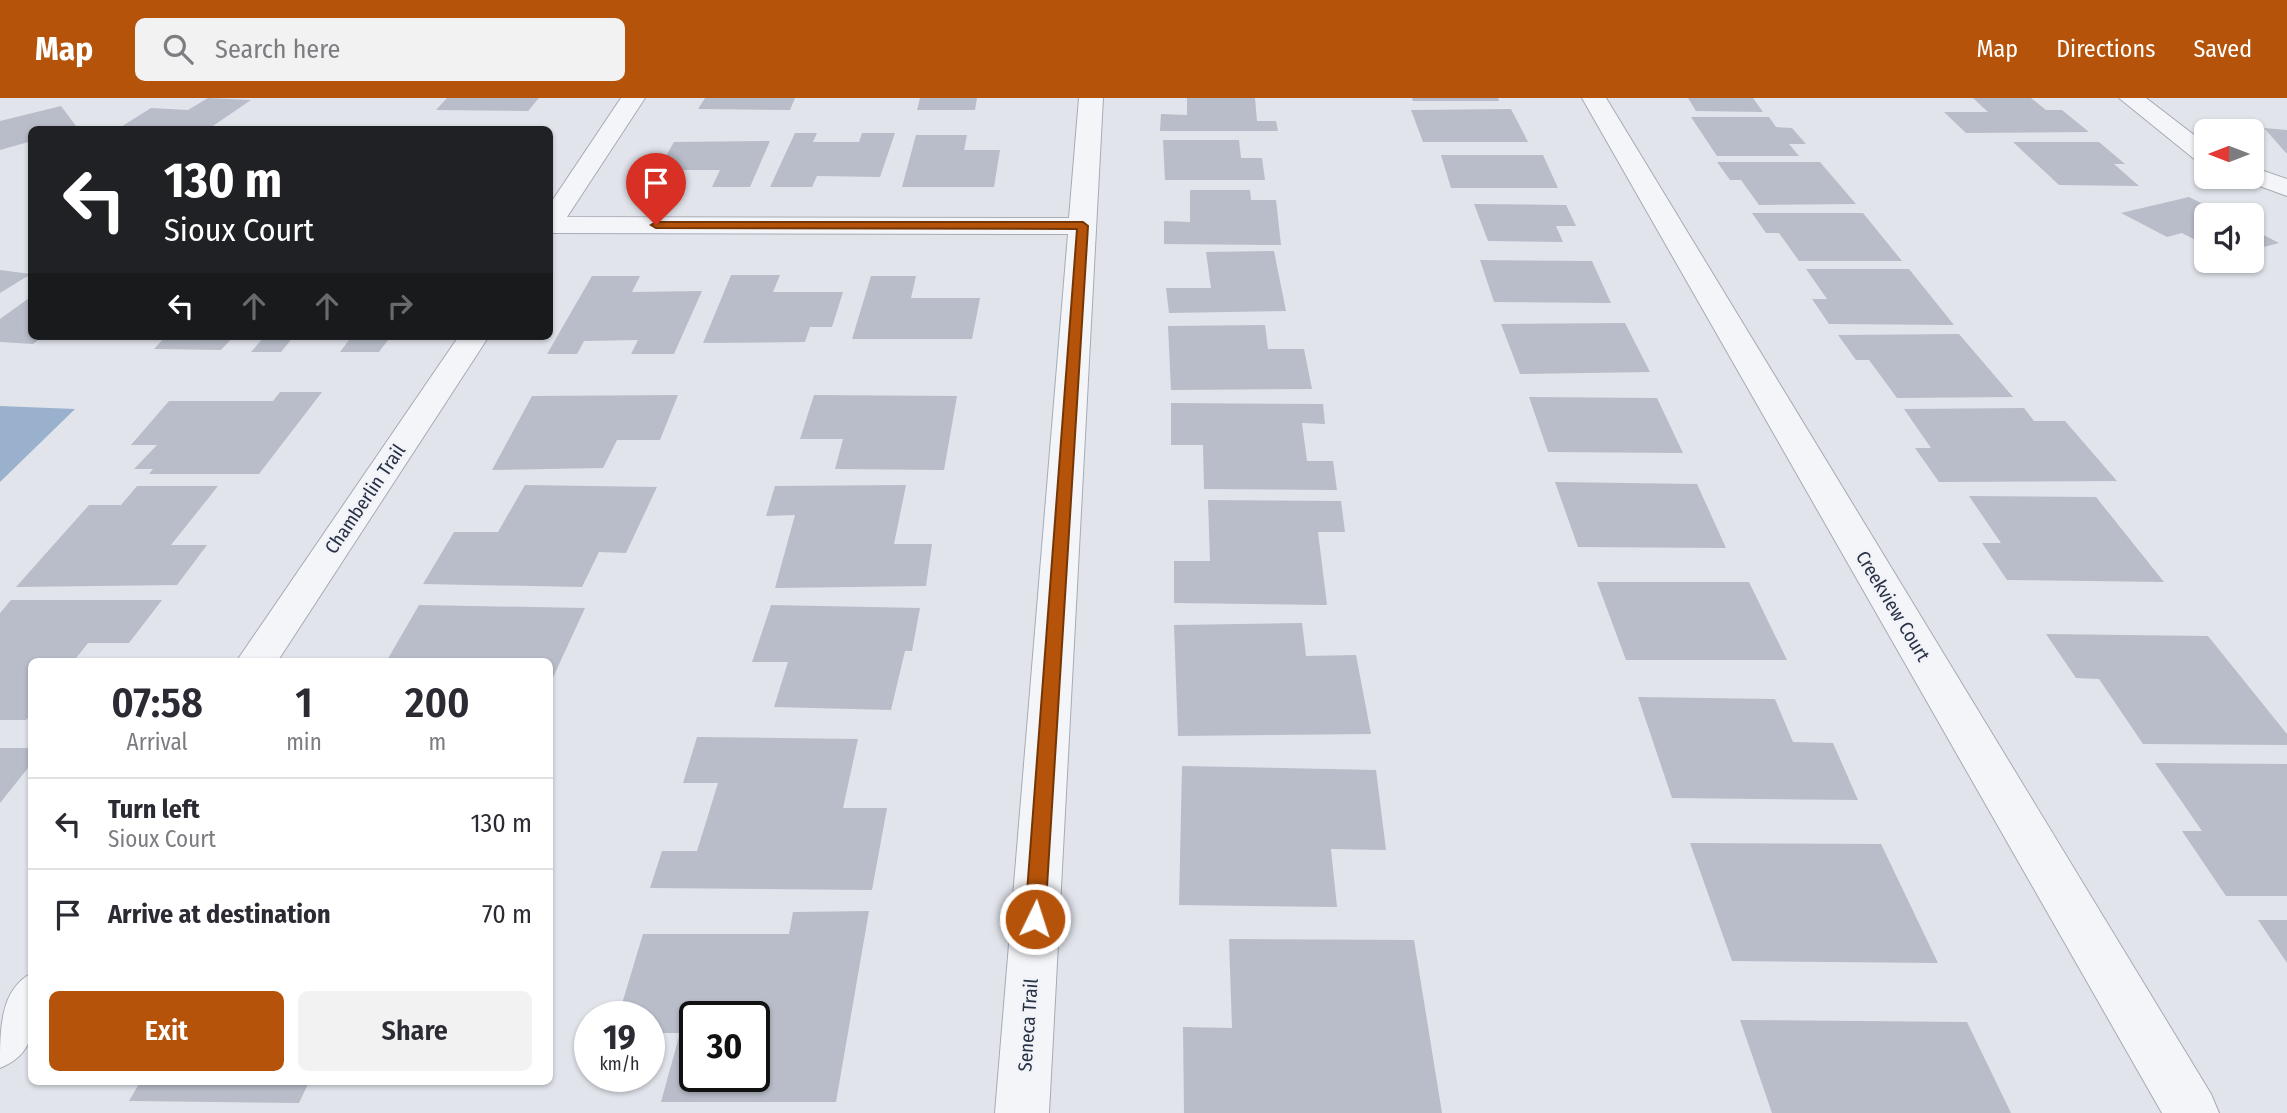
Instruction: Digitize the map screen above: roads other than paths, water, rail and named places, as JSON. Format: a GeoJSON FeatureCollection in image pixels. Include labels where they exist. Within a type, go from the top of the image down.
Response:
{"type":"FeatureCollection","features":[{"type":"Feature","properties":{"kind":"street"},"geometry":{"type":"LineString","coordinates":[[553,219],[632,98]]}},
{"type":"Feature","properties":{"kind":"street","name":"Seneca Trail"},"geometry":{"type":"LineString","coordinates":[[1022,1113],[1091,98]]}},
{"type":"Feature","properties":{"kind":"street","name":"Creekview Court"},"geometry":{"type":"LineString","coordinates":[[1594,98],[2192,1113]]}},
{"type":"Feature","properties":{"kind":"street"},"geometry":{"type":"LineString","coordinates":[[2131,98],[2194,147]]}},
{"type":"Feature","properties":{"kind":"street"},"geometry":{"type":"LineString","coordinates":[[2264,179],[2287,188]]}},
{"type":"Feature","properties":{"kind":"street"},"geometry":{"type":"LineString","coordinates":[[553,224],[1083,226]]}},
{"type":"Feature","properties":{"kind":"street","name":"Chamberlin Trail"},"geometry":{"type":"LineString","coordinates":[[259,658],[471,340]]}},
{"type":"Feature","properties":{"kind":"street"},"geometry":{"type":"LineString","coordinates":[[0,1044],[28,1002]]}},
{"type":"Feature","properties":{"kind":"water"},"geometry":{"type":"Polygon","coordinates":[[[0,406],[75,409],[0,482],[0,406]]]}}]}
